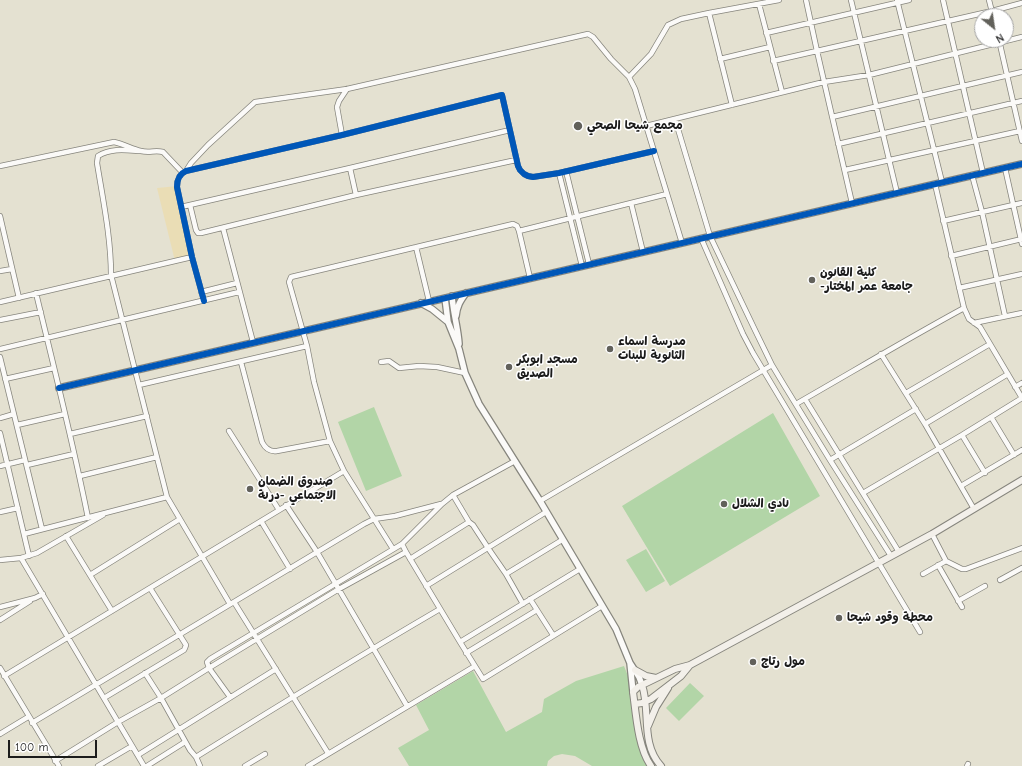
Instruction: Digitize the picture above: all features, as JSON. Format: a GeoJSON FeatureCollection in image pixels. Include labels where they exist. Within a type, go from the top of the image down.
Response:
{"type":"FeatureCollection","features":[{"type":"Feature","properties":{"kind":"main road"},"geometry":{"type":"LineString","coordinates":[[651,766],[645,757],[641,743],[633,692],[642,685],[675,669],[690,665],[932,534],[1022,480]]}},
{"type":"Feature","properties":{"kind":"main road"},"geometry":{"type":"LineString","coordinates":[[635,704],[646,702],[670,685],[681,676],[690,665]]}},
{"type":"Feature","properties":{"kind":"main road"},"geometry":{"type":"LineString","coordinates":[[635,670],[646,676],[656,678]]}},
{"type":"Feature","properties":{"kind":"main road"},"geometry":{"type":"LineString","coordinates":[[642,685],[646,697],[647,727],[650,748],[655,759],[661,766]]}},
{"type":"Feature","properties":{"kind":"main road"},"geometry":{"type":"LineString","coordinates":[[647,727],[656,707],[670,685]]}},
{"type":"Feature","properties":{"kind":"street"},"geometry":{"type":"LineString","coordinates":[[629,77],[650,54],[668,25],[681,19],[779,0]]}},
{"type":"Feature","properties":{"kind":"street"},"geometry":{"type":"LineString","coordinates":[[806,0],[852,203]]}},
{"type":"Feature","properties":{"kind":"street"},"geometry":{"type":"LineString","coordinates":[[851,0],[897,193]]}},
{"type":"Feature","properties":{"kind":"street"},"geometry":{"type":"LineString","coordinates":[[766,33],[854,13],[898,1],[909,0]]}},
{"type":"Feature","properties":{"kind":"street"},"geometry":{"type":"LineString","coordinates":[[943,0],[983,173]]}},
{"type":"Feature","properties":{"kind":"street"},"geometry":{"type":"LineString","coordinates":[[898,1],[942,182]]}},
{"type":"Feature","properties":{"kind":"street"},"geometry":{"type":"LineString","coordinates":[[1007,8],[1022,3]]}},
{"type":"Feature","properties":{"kind":"street"},"geometry":{"type":"LineString","coordinates":[[758,4],[782,92]]}},
{"type":"Feature","properties":{"kind":"street"},"geometry":{"type":"LineString","coordinates":[[709,13],[732,105]]}},
{"type":"Feature","properties":{"kind":"street"},"geometry":{"type":"LineString","coordinates":[[774,61],[974,16]]}},
{"type":"Feature","properties":{"kind":"street"},"geometry":{"type":"LineString","coordinates":[[204,301],[192,257],[177,187],[179,176],[208,145],[255,102],[347,89],[588,34],[593,36],[611,59],[629,77],[635,89],[682,243]]}},
{"type":"Feature","properties":{"kind":"street"},"geometry":{"type":"LineString","coordinates":[[720,59],[770,47]]}},
{"type":"Feature","properties":{"kind":"street"},"geometry":{"type":"LineString","coordinates":[[646,126],[824,82],[869,75],[975,48]]}},
{"type":"Feature","properties":{"kind":"street"},"geometry":{"type":"LineString","coordinates":[[1001,48],[1022,141]]}},
{"type":"Feature","properties":{"kind":"street"},"geometry":{"type":"LineString","coordinates":[[832,117],[1022,72]]}},
{"type":"Feature","properties":{"kind":"street"},"geometry":{"type":"LineString","coordinates":[[342,135],[337,107],[347,89]]}},
{"type":"Feature","properties":{"kind":"street"},"geometry":{"type":"LineString","coordinates":[[184,171],[342,135],[502,95],[516,160],[520,170],[528,176],[534,177],[559,173],[654,151]]}},
{"type":"Feature","properties":{"kind":"street"},"geometry":{"type":"LineString","coordinates":[[838,144],[1022,101]]}},
{"type":"Feature","properties":{"kind":"street"},"geometry":{"type":"LineString","coordinates":[[675,119],[710,236],[772,365],[830,460],[892,556]]}},
{"type":"Feature","properties":{"kind":"street"},"geometry":{"type":"LineString","coordinates":[[181,207],[510,130]]}},
{"type":"Feature","properties":{"kind":"street"},"geometry":{"type":"LineString","coordinates":[[845,170],[1020,131]]}},
{"type":"Feature","properties":{"kind":"street"},"geometry":{"type":"LineString","coordinates":[[0,166],[114,142],[140,151]]}},
{"type":"Feature","properties":{"kind":"street"},"geometry":{"type":"LineString","coordinates":[[184,171],[164,152],[160,151],[147,152],[117,150],[102,153],[98,156],[97,163],[109,244],[111,275],[122,320],[167,497],[202,556],[232,603],[254,632],[328,753]]}},
{"type":"Feature","properties":{"kind":"street"},"geometry":{"type":"LineString","coordinates":[[190,205],[196,230],[200,233],[356,195],[516,160]]}},
{"type":"Feature","properties":{"kind":"street"},"geometry":{"type":"LineString","coordinates":[[59,388],[1022,164]]}},
{"type":"Feature","properties":{"kind":"street"},"geometry":{"type":"LineString","coordinates":[[350,168],[356,195]]}},
{"type":"Feature","properties":{"kind":"street"},"geometry":{"type":"LineString","coordinates":[[951,256],[1022,241],[1005,168]]}},
{"type":"Feature","properties":{"kind":"street"},"geometry":{"type":"LineString","coordinates":[[566,171],[589,264]]}},
{"type":"Feature","properties":{"kind":"street"},"geometry":{"type":"LineString","coordinates":[[559,173],[582,266]]}},
{"type":"Feature","properties":{"kind":"street"},"geometry":{"type":"LineString","coordinates":[[972,175],[982,212],[1005,316]]}},
{"type":"Feature","properties":{"kind":"street"},"geometry":{"type":"LineString","coordinates":[[863,493],[1022,398],[980,328],[969,319],[964,308],[935,184]]}},
{"type":"Feature","properties":{"kind":"street"},"geometry":{"type":"LineString","coordinates":[[519,231],[667,194]]}},
{"type":"Feature","properties":{"kind":"street"},"geometry":{"type":"LineString","coordinates":[[631,203],[643,252]]}},
{"type":"Feature","properties":{"kind":"street"},"geometry":{"type":"LineString","coordinates":[[943,221],[1022,203]]}},
{"type":"Feature","properties":{"kind":"street"},"geometry":{"type":"LineString","coordinates":[[0,216],[19,298]]}},
{"type":"Feature","properties":{"kind":"street"},"geometry":{"type":"LineString","coordinates":[[393,549],[344,471],[330,441],[314,382],[307,346],[289,282],[291,277],[513,224],[517,226],[519,231],[530,278]]}},
{"type":"Feature","properties":{"kind":"street"},"geometry":{"type":"LineString","coordinates":[[223,228],[253,342]]}},
{"type":"Feature","properties":{"kind":"street"},"geometry":{"type":"LineString","coordinates":[[701,238],[743,334],[763,370],[920,632]]}},
{"type":"Feature","properties":{"kind":"street"},"geometry":{"type":"LineString","coordinates":[[416,247],[429,301]]}},
{"type":"Feature","properties":{"kind":"street"},"geometry":{"type":"LineString","coordinates":[[0,302],[192,257]]}},
{"type":"Feature","properties":{"kind":"street"},"geometry":{"type":"LineString","coordinates":[[0,271],[12,269]]}},
{"type":"Feature","properties":{"kind":"street"},"geometry":{"type":"LineString","coordinates":[[960,288],[1022,274]]}},
{"type":"Feature","properties":{"kind":"street"},"geometry":{"type":"LineString","coordinates":[[201,292],[237,283]]}},
{"type":"Feature","properties":{"kind":"street"},"geometry":{"type":"LineString","coordinates":[[0,349],[239,292]]}},
{"type":"Feature","properties":{"kind":"street"},"geometry":{"type":"LineString","coordinates":[[456,322],[457,308],[466,293]]}},
{"type":"Feature","properties":{"kind":"street"},"geometry":{"type":"LineString","coordinates":[[36,294],[80,476],[88,518]]}},
{"type":"Feature","properties":{"kind":"street"},"geometry":{"type":"LineString","coordinates":[[452,296],[459,337],[459,349]]}},
{"type":"Feature","properties":{"kind":"street"},"geometry":{"type":"LineString","coordinates":[[446,298],[448,322],[459,349],[465,373],[479,404],[540,501],[616,629],[630,663],[642,685]]}},
{"type":"Feature","properties":{"kind":"street"},"geometry":{"type":"LineString","coordinates":[[421,303],[432,308],[448,322]]}},
{"type":"Feature","properties":{"kind":"street"},"geometry":{"type":"LineString","coordinates":[[796,404],[964,308]]}},
{"type":"Feature","properties":{"kind":"street"},"geometry":{"type":"LineString","coordinates":[[0,320],[40,312]]}},
{"type":"Feature","properties":{"kind":"street"},"geometry":{"type":"LineString","coordinates":[[974,323],[1022,312]]}},
{"type":"Feature","properties":{"kind":"street"},"geometry":{"type":"LineString","coordinates":[[906,393],[990,344]]}},
{"type":"Feature","properties":{"kind":"street"},"geometry":{"type":"LineString","coordinates":[[139,385],[307,346]]}},
{"type":"Feature","properties":{"kind":"street"},"geometry":{"type":"LineString","coordinates":[[882,354],[925,424],[974,509]]}},
{"type":"Feature","properties":{"kind":"street"},"geometry":{"type":"LineString","coordinates":[[0,357],[1,368],[14,414],[42,529]]}},
{"type":"Feature","properties":{"kind":"street"},"geometry":{"type":"LineString","coordinates":[[381,362],[389,361],[399,368],[419,366],[465,373]]}},
{"type":"Feature","properties":{"kind":"street"},"geometry":{"type":"LineString","coordinates":[[241,362],[262,442],[265,448],[271,451],[277,451],[330,441]]}},
{"type":"Feature","properties":{"kind":"street"},"geometry":{"type":"LineString","coordinates":[[540,501],[772,365]]}},
{"type":"Feature","properties":{"kind":"street"},"geometry":{"type":"LineString","coordinates":[[5,379],[54,368]]}},
{"type":"Feature","properties":{"kind":"street"},"geometry":{"type":"LineString","coordinates":[[925,424],[1008,374]]}},
{"type":"Feature","properties":{"kind":"street"},"geometry":{"type":"LineString","coordinates":[[1015,387],[1022,383]]}},
{"type":"Feature","properties":{"kind":"street"},"geometry":{"type":"LineString","coordinates":[[805,399],[899,552]]}},
{"type":"Feature","properties":{"kind":"street"},"geometry":{"type":"LineString","coordinates":[[830,460],[916,409]]}},
{"type":"Feature","properties":{"kind":"street"},"geometry":{"type":"LineString","coordinates":[[0,418],[14,414]]}},
{"type":"Feature","properties":{"kind":"street"},"geometry":{"type":"LineString","coordinates":[[17,426],[65,414]]}},
{"type":"Feature","properties":{"kind":"street"},"geometry":{"type":"LineString","coordinates":[[70,434],[147,416]]}},
{"type":"Feature","properties":{"kind":"street"},"geometry":{"type":"LineString","coordinates":[[991,417],[1014,454]]}},
{"type":"Feature","properties":{"kind":"street"},"geometry":{"type":"LineString","coordinates":[[229,431],[278,510]]}},
{"type":"Feature","properties":{"kind":"street"},"geometry":{"type":"LineString","coordinates":[[0,433],[29,556]]}},
{"type":"Feature","properties":{"kind":"street"},"geometry":{"type":"LineString","coordinates":[[962,435],[984,472]]}},
{"type":"Feature","properties":{"kind":"street"},"geometry":{"type":"LineString","coordinates":[[961,486],[1022,450]]}},
{"type":"Feature","properties":{"kind":"street"},"geometry":{"type":"LineString","coordinates":[[0,466],[26,463],[74,454]]}},
{"type":"Feature","properties":{"kind":"street"},"geometry":{"type":"LineString","coordinates":[[80,476],[157,457]]}},
{"type":"Feature","properties":{"kind":"street"},"geometry":{"type":"LineString","coordinates":[[230,698],[207,664],[210,658],[402,544],[453,495],[515,461]]}},
{"type":"Feature","properties":{"kind":"street"},"geometry":{"type":"LineString","coordinates":[[4,676],[344,471]]}},
{"type":"Feature","properties":{"kind":"street"},"geometry":{"type":"LineString","coordinates":[[453,495],[469,522],[473,525],[506,574],[523,604]]}},
{"type":"Feature","properties":{"kind":"street"},"geometry":{"type":"LineString","coordinates":[[24,534],[167,497]]}},
{"type":"Feature","properties":{"kind":"street"},"geometry":{"type":"LineString","coordinates":[[32,723],[374,519],[395,516],[442,504]]}},
{"type":"Feature","properties":{"kind":"street"},"geometry":{"type":"LineString","coordinates":[[286,505],[317,552],[407,706]]}},
{"type":"Feature","properties":{"kind":"street"},"geometry":{"type":"LineString","coordinates":[[0,512],[18,508]]}},
{"type":"Feature","properties":{"kind":"street"},"geometry":{"type":"LineString","coordinates":[[0,560],[21,558],[37,553],[110,512]]}},
{"type":"Feature","properties":{"kind":"street"},"geometry":{"type":"LineString","coordinates":[[426,586],[546,512]]}},
{"type":"Feature","properties":{"kind":"street"},"geometry":{"type":"LineString","coordinates":[[90,575],[180,518]]}},
{"type":"Feature","properties":{"kind":"street"},"geometry":{"type":"LineString","coordinates":[[261,520],[290,569]]}},
{"type":"Feature","properties":{"kind":"street"},"geometry":{"type":"LineString","coordinates":[[410,559],[469,522]]}},
{"type":"Feature","properties":{"kind":"street"},"geometry":{"type":"LineString","coordinates":[[932,534],[946,561],[962,569],[966,569],[1022,548]]}},
{"type":"Feature","properties":{"kind":"street"},"geometry":{"type":"LineString","coordinates":[[66,536],[112,611]]}},
{"type":"Feature","properties":{"kind":"street"},"geometry":{"type":"LineString","coordinates":[[506,574],[562,540]]}},
{"type":"Feature","properties":{"kind":"street"},"geometry":{"type":"LineString","coordinates":[[402,544],[466,653],[483,679],[602,606]]}},
{"type":"Feature","properties":{"kind":"street"},"geometry":{"type":"LineString","coordinates":[[55,760],[161,698],[339,590],[406,552]]}},
{"type":"Feature","properties":{"kind":"street"},"geometry":{"type":"LineString","coordinates":[[21,558],[145,766],[185,742]]}},
{"type":"Feature","properties":{"kind":"street"},"geometry":{"type":"LineString","coordinates":[[923,574],[946,561]]}},
{"type":"Feature","properties":{"kind":"street"},"geometry":{"type":"LineString","coordinates":[[938,565],[962,607]]}},
{"type":"Feature","properties":{"kind":"street"},"geometry":{"type":"LineString","coordinates":[[1000,580],[1022,568]]}},
{"type":"Feature","properties":{"kind":"street"},"geometry":{"type":"LineString","coordinates":[[460,642],[580,569]]}},
{"type":"Feature","properties":{"kind":"street"},"geometry":{"type":"LineString","coordinates":[[958,601],[985,586]]}},
{"type":"Feature","properties":{"kind":"street"},"geometry":{"type":"LineString","coordinates":[[104,698],[185,648],[186,645],[150,588]]}},
{"type":"Feature","properties":{"kind":"street"},"geometry":{"type":"LineString","coordinates":[[0,620],[43,594]]}},
{"type":"Feature","properties":{"kind":"street"},"geometry":{"type":"LineString","coordinates":[[0,607],[35,598]]}},
{"type":"Feature","properties":{"kind":"street"},"geometry":{"type":"LineString","coordinates":[[530,599],[553,635]]}},
{"type":"Feature","properties":{"kind":"street"},"geometry":{"type":"LineString","coordinates":[[196,757],[293,696],[440,609]]}},
{"type":"Feature","properties":{"kind":"street"},"geometry":{"type":"LineString","coordinates":[[466,653],[537,610]]}},
{"type":"Feature","properties":{"kind":"street"},"geometry":{"type":"LineString","coordinates":[[630,663],[633,692]]}},
{"type":"Feature","properties":{"kind":"street"},"geometry":{"type":"LineString","coordinates":[[308,766],[475,666]]}},
{"type":"Feature","properties":{"kind":"street"},"geometry":{"type":"LineString","coordinates":[[0,668],[28,717],[59,766]]}},
{"type":"Feature","properties":{"kind":"street"},"geometry":{"type":"LineString","coordinates":[[138,755],[276,669]]}},
{"type":"Feature","properties":{"kind":"street"},"geometry":{"type":"LineString","coordinates":[[145,673],[200,766]]}},
{"type":"Feature","properties":{"kind":"street"},"geometry":{"type":"LineString","coordinates":[[0,734],[28,717]]}},
{"type":"Feature","properties":{"kind":"street"},"geometry":{"type":"LineString","coordinates":[[98,766],[132,746]]}},
{"type":"Feature","properties":{"kind":"street"},"geometry":{"type":"LineString","coordinates":[[245,766],[265,754]]}},
{"type":"Feature","properties":{"kind":"green space"},"geometry":{"type":"Polygon","coordinates":[[[374,407],[402,476],[366,491],[338,422],[374,407]]]}},
{"type":"Feature","properties":{"kind":"green space","name":"نادي الشلال"},"geometry":{"type":"Polygon","coordinates":[[[773,413],[820,496],[670,586],[622,506],[773,413]]]}},
{"type":"Feature","properties":{"kind":"green space"},"geometry":{"type":"Polygon","coordinates":[[[646,549],[665,581],[646,592],[626,560],[646,549]]]}},
{"type":"Feature","properties":{"kind":"green space"},"geometry":{"type":"Polygon","coordinates":[[[624,666],[630,681],[648,766],[592,766],[575,756],[562,754],[554,756],[548,761],[547,766],[409,766],[398,748],[429,730],[416,705],[473,671],[506,732],[542,712],[544,699],[576,681],[624,666]]]}},
{"type":"Feature","properties":{"kind":"green space"},"geometry":{"type":"Polygon","coordinates":[[[690,683],[704,696],[679,721],[666,708],[690,683]]]}},
{"type":"Feature","properties":{"kind":"sand"},"geometry":{"type":"Polygon","coordinates":[[[178,186],[195,256],[175,261],[157,188],[178,186]]]}},
{"type":"Feature","properties":{"kind":"cycle path"},"geometry":{"type":"LineString","coordinates":[[204,301],[192,257],[177,187],[179,178],[186,171],[342,135],[502,95],[518,166],[520,170],[528,176],[533,177],[559,173],[654,151]]}},
{"type":"Feature","properties":{"kind":"cycle path"},"geometry":{"type":"LineString","coordinates":[[59,388],[1022,164]]}},
{"type":"Feature","properties":{"kind":"place","name":"مجمع شيحا الصحي"},"geometry":{"type":"Point","coordinates":[578,126]}},
{"type":"Feature","properties":{"kind":"place","name":"كلية القانون -جامعة عمر المختار"},"geometry":{"type":"Point","coordinates":[812,280]}},
{"type":"Feature","properties":{"kind":"place","name":"مدرسة اسماء الثانوية للبنات"},"geometry":{"type":"Point","coordinates":[610,349]}},
{"type":"Feature","properties":{"kind":"place","name":"مسجد ابوبكر الصديق"},"geometry":{"type":"Point","coordinates":[509,367]}},
{"type":"Feature","properties":{"kind":"place","name":"صندوق الضمان الاجتماعي -درنة"},"geometry":{"type":"Point","coordinates":[250,489]}},
{"type":"Feature","properties":{"kind":"place","name":"نادي الشلال"},"geometry":{"type":"Point","coordinates":[724,504]}},
{"type":"Feature","properties":{"kind":"place","name":"محطة وقود شيحا"},"geometry":{"type":"Point","coordinates":[839,618]}},
{"type":"Feature","properties":{"kind":"place","name":"مول رتاج"},"geometry":{"type":"Point","coordinates":[753,662]}}]}
